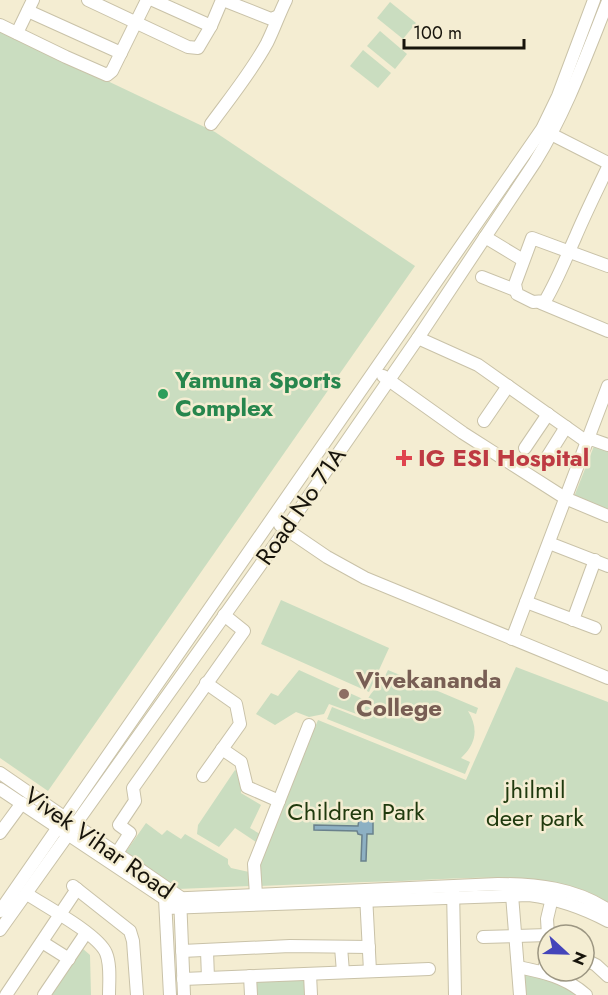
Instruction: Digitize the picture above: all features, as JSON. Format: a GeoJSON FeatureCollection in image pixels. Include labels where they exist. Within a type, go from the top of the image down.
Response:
{"type":"FeatureCollection","features":[{"type":"Feature","properties":{"kind":"street"},"geometry":{"type":"LineString","coordinates":[[88,0],[102,3],[136,23],[192,48],[200,46],[223,0],[254,5],[271,19],[276,17]]}},
{"type":"Feature","properties":{"kind":"street"},"geometry":{"type":"LineString","coordinates":[[0,25],[104,74],[112,71],[147,0]]}},
{"type":"Feature","properties":{"kind":"street"},"geometry":{"type":"LineString","coordinates":[[153,0],[211,26]]}},
{"type":"Feature","properties":{"kind":"street"},"geometry":{"type":"LineString","coordinates":[[211,124],[232,97],[267,42],[276,17],[286,0]]}},
{"type":"Feature","properties":{"kind":"street","name":"Road No 71A"},"geometry":{"type":"LineString","coordinates":[[0,930],[27,894],[67,826],[272,519],[546,132],[594,0]]}},
{"type":"Feature","properties":{"kind":"street","name":"Road No 71A"},"geometry":{"type":"LineString","coordinates":[[0,911],[67,826],[224,615],[418,338],[485,237],[546,132],[608,2]]}},
{"type":"Feature","properties":{"kind":"street"},"geometry":{"type":"LineString","coordinates":[[17,33],[30,5],[121,53]]}},
{"type":"Feature","properties":{"kind":"street"},"geometry":{"type":"LineString","coordinates":[[540,303],[545,301],[554,286],[608,165],[546,132]]}},
{"type":"Feature","properties":{"kind":"street"},"geometry":{"type":"LineString","coordinates":[[485,237],[523,260]]}},
{"type":"Feature","properties":{"kind":"street"},"geometry":{"type":"LineString","coordinates":[[608,266],[532,238],[515,284],[517,294],[523,298],[608,331]]}},
{"type":"Feature","properties":{"kind":"street"},"geometry":{"type":"LineString","coordinates":[[482,277],[515,290]]}},
{"type":"Feature","properties":{"kind":"street"},"geometry":{"type":"LineString","coordinates":[[418,338],[478,364],[566,427],[588,440],[608,445]]}},
{"type":"Feature","properties":{"kind":"street"},"geometry":{"type":"LineString","coordinates":[[375,371],[463,433],[566,498],[608,516]]}},
{"type":"Feature","properties":{"kind":"street"},"geometry":{"type":"LineString","coordinates":[[484,421],[508,386]]}},
{"type":"Feature","properties":{"kind":"street"},"geometry":{"type":"LineString","coordinates":[[512,639],[588,440],[603,417],[608,386]]}},
{"type":"Feature","properties":{"kind":"street"},"geometry":{"type":"LineString","coordinates":[[525,448],[548,414]]}},
{"type":"Feature","properties":{"kind":"street"},"geometry":{"type":"LineString","coordinates":[[544,462],[566,427]]}},
{"type":"Feature","properties":{"kind":"street"},"geometry":{"type":"LineString","coordinates":[[272,519],[327,557],[365,578],[608,678]]}},
{"type":"Feature","properties":{"kind":"street"},"geometry":{"type":"LineString","coordinates":[[549,543],[608,566]]}},
{"type":"Feature","properties":{"kind":"street"},"geometry":{"type":"LineString","coordinates":[[573,620],[594,561]]}},
{"type":"Feature","properties":{"kind":"street"},"geometry":{"type":"LineString","coordinates":[[526,602],[595,628]]}},
{"type":"Feature","properties":{"kind":"street"},"geometry":{"type":"LineString","coordinates":[[117,853],[130,833],[119,825],[135,801],[133,788],[244,631],[224,615]]}},
{"type":"Feature","properties":{"kind":"street"},"geometry":{"type":"LineString","coordinates":[[203,776],[240,724],[236,704],[206,683]]}},
{"type":"Feature","properties":{"kind":"street"},"geometry":{"type":"LineString","coordinates":[[256,895],[254,864],[309,726]]}},
{"type":"Feature","properties":{"kind":"street"},"geometry":{"type":"LineString","coordinates":[[222,749],[241,762],[247,787],[279,801]]}},
{"type":"Feature","properties":{"kind":"street","name":"Vivek Vihar Road"},"geometry":{"type":"LineString","coordinates":[[0,773],[165,904],[170,995]]}},
{"type":"Feature","properties":{"kind":"street"},"geometry":{"type":"LineString","coordinates":[[0,789],[67,826]]}},
{"type":"Feature","properties":{"kind":"street"},"geometry":{"type":"LineString","coordinates":[[0,833],[22,802]]}},
{"type":"Feature","properties":{"kind":"street","name":"Vivek Vihar Road"},"geometry":{"type":"LineString","coordinates":[[67,826],[117,853],[178,895],[184,995]]}},
{"type":"Feature","properties":{"kind":"street"},"geometry":{"type":"LineString","coordinates":[[165,904],[453,891],[530,884],[563,890],[598,903],[608,910]]}},
{"type":"Feature","properties":{"kind":"street"},"geometry":{"type":"LineString","coordinates":[[6,995],[60,915],[75,888],[130,931],[134,941],[137,995]]}},
{"type":"Feature","properties":{"kind":"street"},"geometry":{"type":"LineString","coordinates":[[453,891],[552,898],[592,912],[608,921]]}},
{"type":"Feature","properties":{"kind":"street"},"geometry":{"type":"LineString","coordinates":[[453,891],[455,995]]}},
{"type":"Feature","properties":{"kind":"street"},"geometry":{"type":"LineString","coordinates":[[27,894],[87,933],[101,945],[106,953],[109,995]]}},
{"type":"Feature","properties":{"kind":"street"},"geometry":{"type":"LineString","coordinates":[[180,903],[256,895],[366,895]]}},
{"type":"Feature","properties":{"kind":"street"},"geometry":{"type":"LineString","coordinates":[[366,895],[370,971]]}},
{"type":"Feature","properties":{"kind":"street"},"geometry":{"type":"LineString","coordinates":[[512,895],[520,995]]}},
{"type":"Feature","properties":{"kind":"street"},"geometry":{"type":"LineString","coordinates":[[547,923],[552,898]]}},
{"type":"Feature","properties":{"kind":"street"},"geometry":{"type":"LineString","coordinates":[[44,995],[87,933]]}},
{"type":"Feature","properties":{"kind":"street"},"geometry":{"type":"LineString","coordinates":[[483,937],[536,935]]}},
{"type":"Feature","properties":{"kind":"street"},"geometry":{"type":"LineString","coordinates":[[42,942],[69,959]]}},
{"type":"Feature","properties":{"kind":"street"},"geometry":{"type":"LineString","coordinates":[[182,951],[290,946],[369,947]]}},
{"type":"Feature","properties":{"kind":"street"},"geometry":{"type":"LineString","coordinates":[[341,947],[343,972]]}},
{"type":"Feature","properties":{"kind":"street"},"geometry":{"type":"LineString","coordinates":[[207,951],[208,978]]}},
{"type":"Feature","properties":{"kind":"street"},"geometry":{"type":"LineString","coordinates":[[596,965],[608,976]]}},
{"type":"Feature","properties":{"kind":"street"},"geometry":{"type":"LineString","coordinates":[[518,967],[536,971]]}},
{"type":"Feature","properties":{"kind":"street"},"geometry":{"type":"LineString","coordinates":[[183,979],[429,969]]}},
{"type":"Feature","properties":{"kind":"street"},"geometry":{"type":"LineString","coordinates":[[310,974],[311,995]]}},
{"type":"Feature","properties":{"kind":"street"},"geometry":{"type":"LineString","coordinates":[[250,976],[251,995]]}},
{"type":"Feature","properties":{"kind":"street"},"geometry":{"type":"LineString","coordinates":[[570,983],[586,995]]}},
{"type":"Feature","properties":{"kind":"green space"},"geometry":{"type":"Polygon","coordinates":[[[390,2],[416,23],[403,39],[377,18],[390,2]]]}},
{"type":"Feature","properties":{"kind":"green space","name":"Yamuna Sports Complex"},"geometry":{"type":"Polygon","coordinates":[[[0,30],[215,132],[415,266],[48,791],[0,758],[0,30]]]}},
{"type":"Feature","properties":{"kind":"green space"},"geometry":{"type":"Polygon","coordinates":[[[380,31],[407,54],[395,69],[367,46],[380,31]]]}},
{"type":"Feature","properties":{"kind":"green space"},"geometry":{"type":"Polygon","coordinates":[[[363,50],[391,73],[378,88],[350,66],[363,50]]]}},
{"type":"Feature","properties":{"kind":"green space"},"geometry":{"type":"Polygon","coordinates":[[[594,446],[608,451],[608,512],[572,502],[594,446]]]}},
{"type":"Feature","properties":{"kind":"green space"},"geometry":{"type":"Polygon","coordinates":[[[281,600],[389,648],[369,692],[261,644],[281,600]]]}},
{"type":"Feature","properties":{"kind":"green space"},"geometry":{"type":"Polygon","coordinates":[[[516,667],[608,702],[608,903],[588,892],[564,885],[508,878],[260,886],[257,864],[318,720],[466,780],[516,667]]]}},
{"type":"Feature","properties":{"kind":"green space"},"geometry":{"type":"Polygon","coordinates":[[[299,670],[365,700],[362,716],[329,704],[324,714],[309,717],[296,712],[275,725],[256,714],[271,693],[278,696],[299,670]]]}},
{"type":"Feature","properties":{"kind":"green space"},"geometry":{"type":"Polygon","coordinates":[[[388,670],[478,708],[476,714],[468,711],[475,730],[473,742],[461,758],[470,762],[465,774],[327,719],[332,707],[365,720],[365,706],[371,694],[381,685],[394,680],[385,676],[388,670]]]}},
{"type":"Feature","properties":{"kind":"green space"},"geometry":{"type":"Polygon","coordinates":[[[235,770],[241,774],[241,793],[261,805],[250,828],[260,834],[256,842],[235,828],[219,847],[197,834],[198,825],[235,770]]]}},
{"type":"Feature","properties":{"kind":"green space"},"geometry":{"type":"Polygon","coordinates":[[[146,823],[162,835],[167,830],[181,839],[185,834],[228,859],[231,868],[249,872],[250,886],[178,889],[125,853],[146,823]]]}},
{"type":"Feature","properties":{"kind":"green space"},"geometry":{"type":"Polygon","coordinates":[[[75,942],[90,955],[91,995],[39,995],[75,942]]]}},
{"type":"Feature","properties":{"kind":"green space"},"geometry":{"type":"Polygon","coordinates":[[[521,970],[536,974],[536,983],[570,983],[583,995],[520,995],[521,970]]]}},
{"type":"Feature","properties":{"kind":"green space"},"geometry":{"type":"Polygon","coordinates":[[[307,977],[308,995],[254,995],[254,980],[307,977]]]}},
{"type":"Feature","properties":{"kind":"water"},"geometry":{"type":"Polygon","coordinates":[[[359,819],[373,819],[373,834],[367,834],[366,861],[361,861],[362,835],[357,831],[314,830],[314,825],[358,826],[359,819]]]}},
{"type":"Feature","properties":{"kind":"place","name":"Yamuna Sports Complex"},"geometry":{"type":"Point","coordinates":[163,394]}},
{"type":"Feature","properties":{"kind":"place","name":"IG ESI Hospital"},"geometry":{"type":"Point","coordinates":[404,458]}},
{"type":"Feature","properties":{"kind":"place","name":"Vivekananda College"},"geometry":{"type":"Point","coordinates":[344,694]}},
{"type":"Feature","properties":{"kind":"park label","name":"jhilmil deer park"},"geometry":{"type":"Point","coordinates":[535,804]}},
{"type":"Feature","properties":{"kind":"park label","name":"Children Park"},"geometry":{"type":"Point","coordinates":[356,812]}}]}
